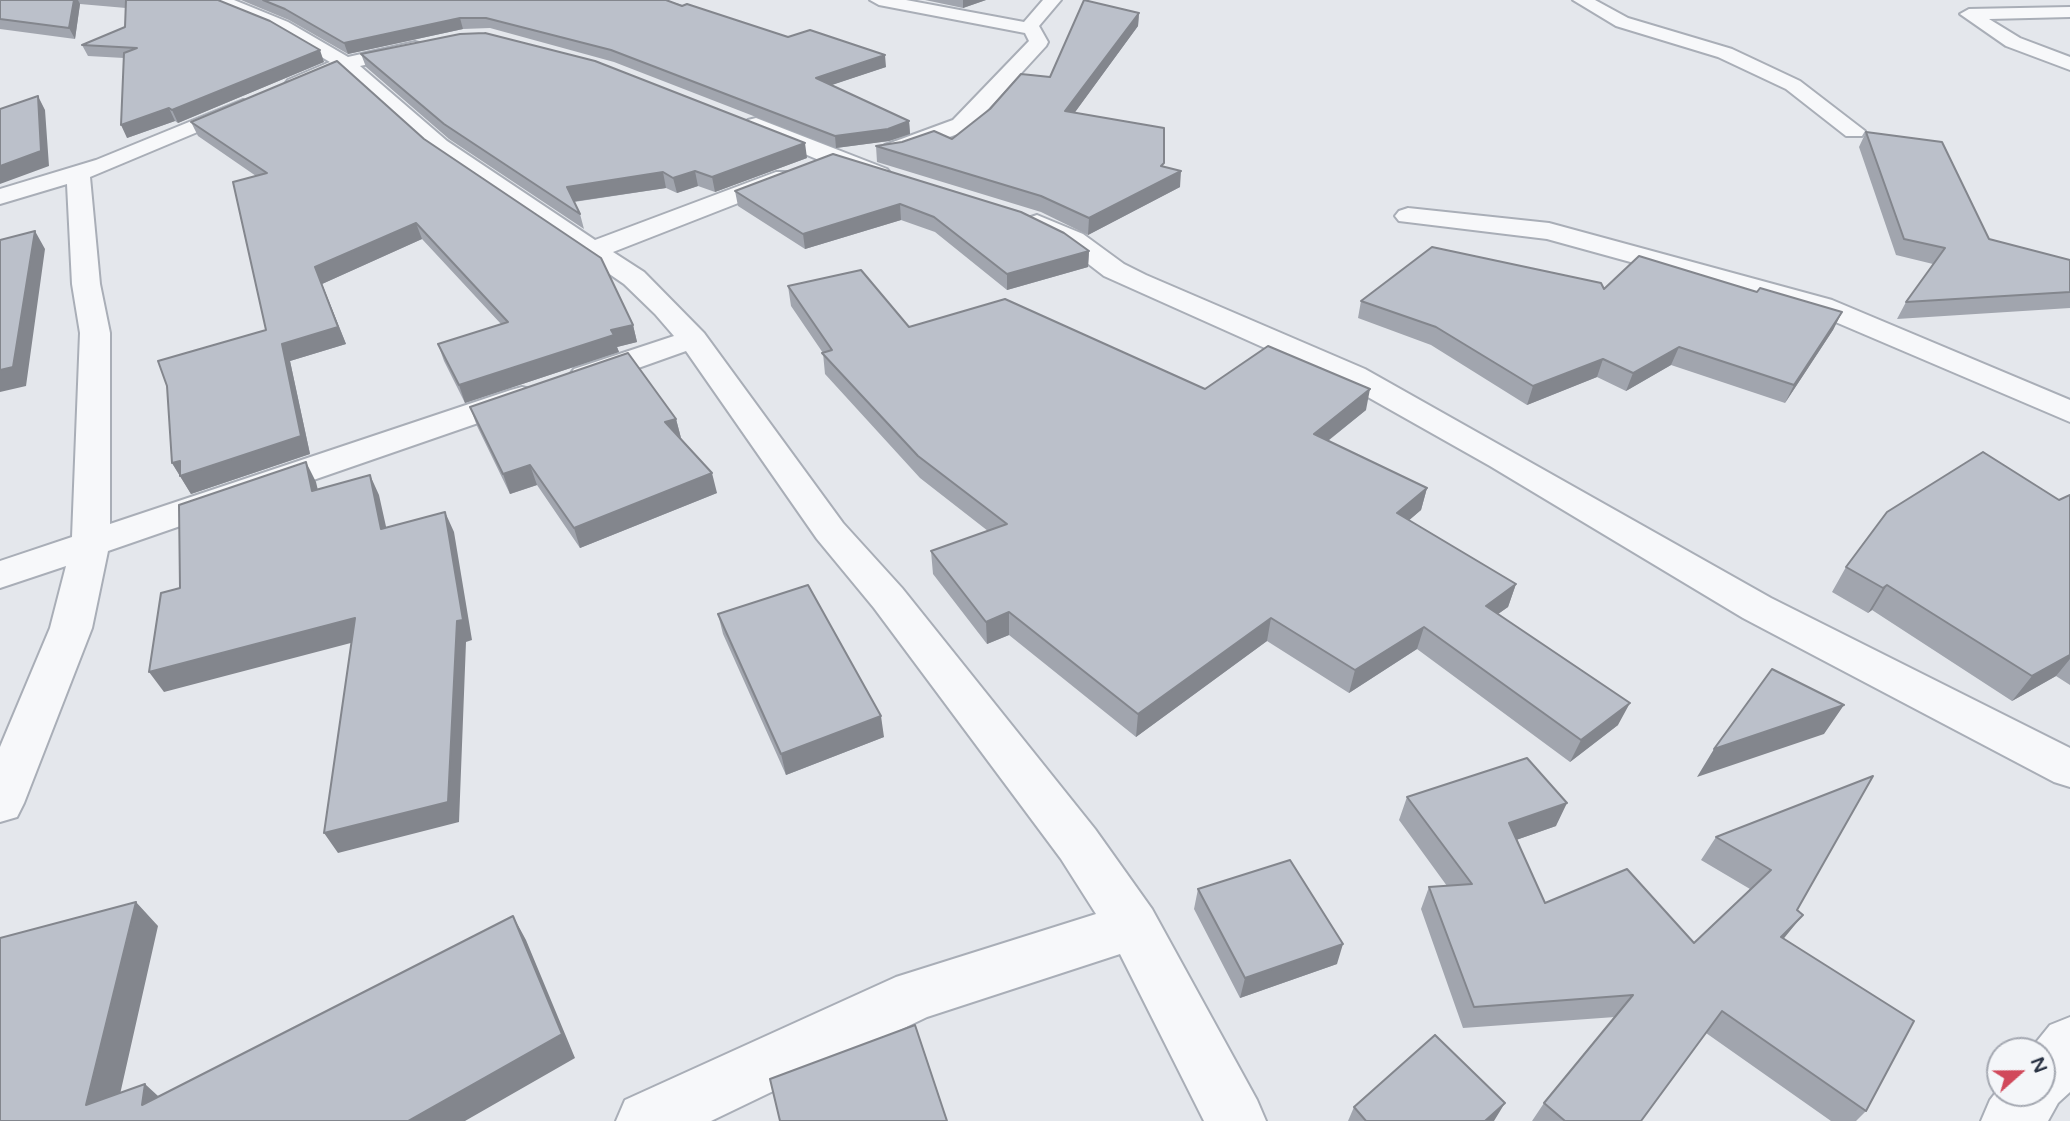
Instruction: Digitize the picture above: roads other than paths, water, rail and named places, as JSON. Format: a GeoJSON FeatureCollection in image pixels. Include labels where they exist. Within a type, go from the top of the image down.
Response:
{"type":"FeatureCollection","features":[{"type":"Feature","properties":{"kind":"street"},"geometry":{"type":"LineString","coordinates":[[219,0],[282,26],[345,63],[439,146],[634,278],[693,339],[830,531],[888,598],[1079,844],[1133,926],[1236,1121]]}},
{"type":"Feature","properties":{"kind":"street"},"geometry":{"type":"LineString","coordinates":[[879,0],[1031,29]]}},
{"type":"Feature","properties":{"kind":"street"},"geometry":{"type":"LineString","coordinates":[[593,250],[834,159],[894,150],[961,125],[1039,42],[1031,29],[1032,21],[1052,0]]}},
{"type":"Feature","properties":{"kind":"street"},"geometry":{"type":"LineString","coordinates":[[1582,0],[1622,22],[1725,53],[1781,80],[1854,131]]}},
{"type":"Feature","properties":{"kind":"street"},"geometry":{"type":"LineString","coordinates":[[2070,12],[1969,14],[2012,42],[2070,64]]}},
{"type":"Feature","properties":{"kind":"street"},"geometry":{"type":"LineString","coordinates":[[0,197],[78,174],[345,63],[437,44]]}},
{"type":"Feature","properties":{"kind":"street"},"geometry":{"type":"LineString","coordinates":[[729,114],[834,159],[907,183]]}},
{"type":"Feature","properties":{"kind":"street"},"geometry":{"type":"LineString","coordinates":[[0,803],[71,628],[91,544],[95,333],[86,284],[78,174]]}},
{"type":"Feature","properties":{"kind":"street"},"geometry":{"type":"LineString","coordinates":[[1006,212],[1054,230],[1136,281],[1354,376],[1757,608],[2070,769]]}},
{"type":"Feature","properties":{"kind":"street"},"geometry":{"type":"LineString","coordinates":[[1408,216],[1549,231],[1822,306],[2070,412]]}},
{"type":"Feature","properties":{"kind":"street"},"geometry":{"type":"LineString","coordinates":[[0,575],[693,339]]}},
{"type":"Feature","properties":{"kind":"street"},"geometry":{"type":"LineString","coordinates":[[646,1121],[915,995],[1133,926]]}},
{"type":"Feature","properties":{"kind":"street"},"geometry":{"type":"LineString","coordinates":[[2056,1063],[2070,1045]]}},
{"type":"Feature","properties":{"kind":"street"},"geometry":{"type":"LineString","coordinates":[[2011,1121],[2022,1107]]}}]}
